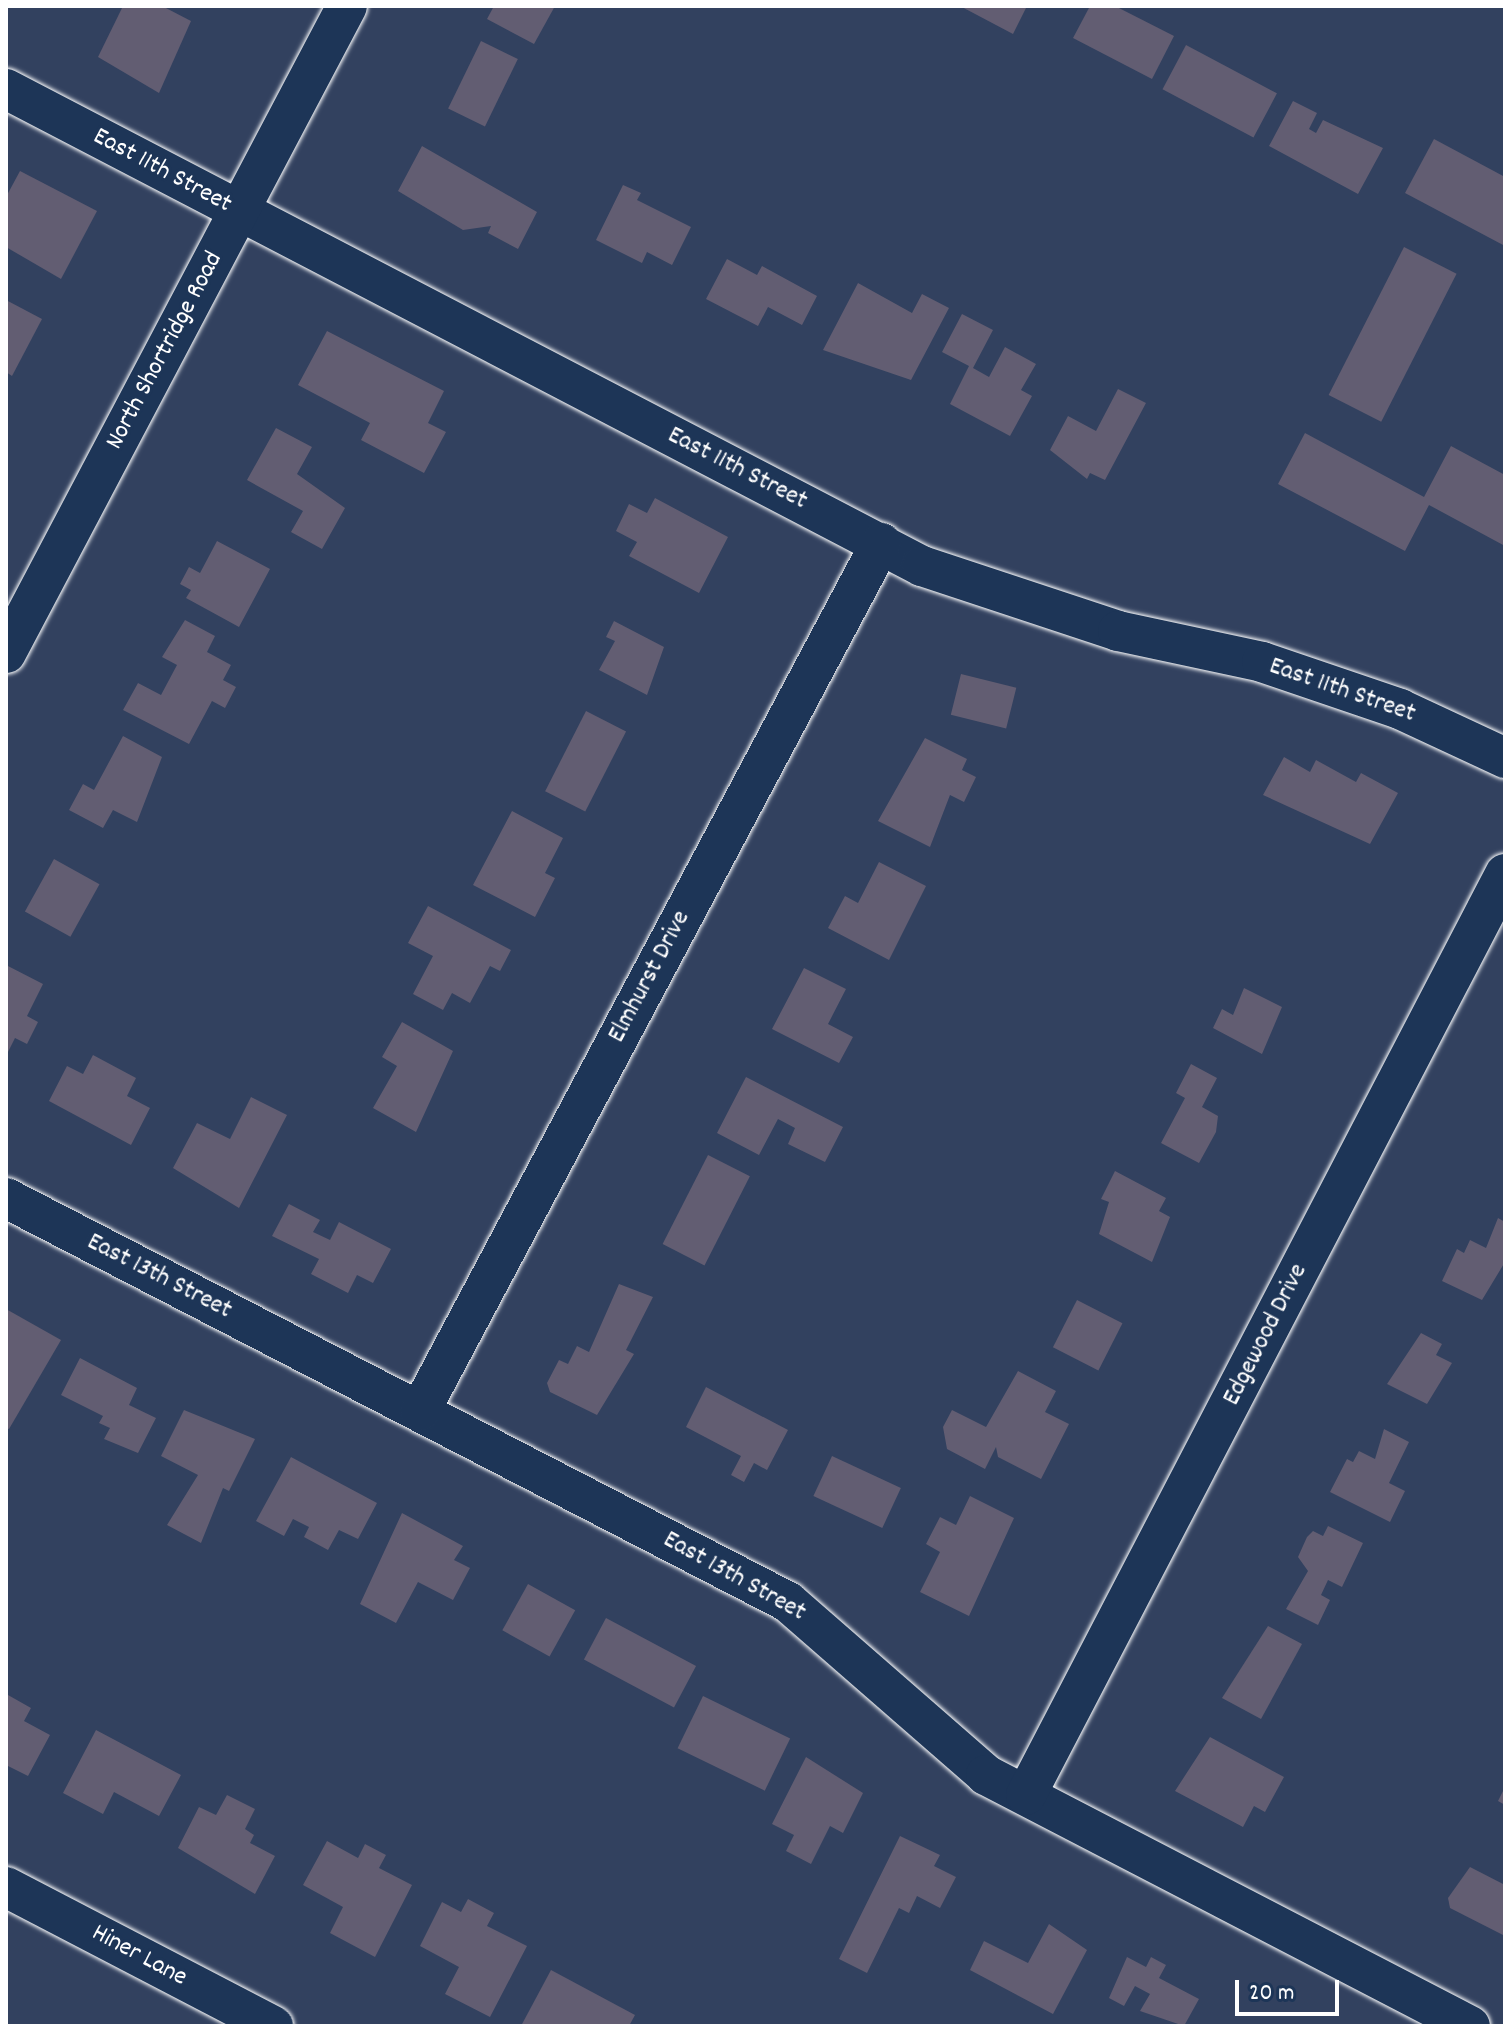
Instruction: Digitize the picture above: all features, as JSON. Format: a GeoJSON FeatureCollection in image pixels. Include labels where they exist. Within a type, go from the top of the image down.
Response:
{"type":"FeatureCollection","features":[{"type":"Feature","properties":{"kind":"street","name":"North Shortridge Road"},"geometry":{"type":"LineString","coordinates":[[6,653],[347,6]]}},
{"type":"Feature","properties":{"kind":"street","name":"East 11th Street"},"geometry":{"type":"LineString","coordinates":[[6,89],[936,571],[1070,617],[1262,662],[1386,704],[1505,758]]}},
{"type":"Feature","properties":{"kind":"street","name":"Elmhurst Drive"},"geometry":{"type":"LineString","coordinates":[[420,1411],[881,543]]}},
{"type":"Feature","properties":{"kind":"street","name":"Edgewood Drive"},"geometry":{"type":"LineString","coordinates":[[1026,1795],[1505,874]]}},
{"type":"Feature","properties":{"kind":"street","name":"East 13th Street"},"geometry":{"type":"LineString","coordinates":[[6,1198],[788,1602],[986,1775],[1470,2026]]}},
{"type":"Feature","properties":{"kind":"street","name":"Hiner Lane"},"geometry":{"type":"LineString","coordinates":[[6,1887],[273,2026]]}},
{"type":"Feature","properties":{"kind":"building"},"geometry":{"type":"Polygon","coordinates":[[[123,6],[162,6],[191,21],[159,93],[98,57],[123,6]]]}},
{"type":"Feature","properties":{"kind":"building"},"geometry":{"type":"Polygon","coordinates":[[[494,6],[555,6],[534,44],[487,19],[494,6]]]}},
{"type":"Feature","properties":{"kind":"building"},"geometry":{"type":"Polygon","coordinates":[[[960,6],[1027,6],[1013,34],[960,6]]]}},
{"type":"Feature","properties":{"kind":"building"},"geometry":{"type":"Polygon","coordinates":[[[1090,6],[1115,6],[1174,36],[1152,79],[1073,38],[1090,6]]]}},
{"type":"Feature","properties":{"kind":"building"},"geometry":{"type":"Polygon","coordinates":[[[481,41],[518,59],[485,126],[448,108],[481,41]]]}},
{"type":"Feature","properties":{"kind":"building"},"geometry":{"type":"Polygon","coordinates":[[[1186,45],[1277,93],[1253,138],[1163,89],[1186,45]]]}},
{"type":"Feature","properties":{"kind":"building"},"geometry":{"type":"Polygon","coordinates":[[[1293,101],[1317,113],[1309,129],[1316,133],[1323,120],[1383,148],[1358,194],[1269,146],[1293,101]]]}},
{"type":"Feature","properties":{"kind":"building"},"geometry":{"type":"Polygon","coordinates":[[[1434,139],[1505,177],[1505,246],[1405,193],[1434,139]]]}},
{"type":"Feature","properties":{"kind":"building"},"geometry":{"type":"Polygon","coordinates":[[[422,146],[537,212],[518,249],[488,233],[491,226],[463,230],[398,191],[422,146]]]}},
{"type":"Feature","properties":{"kind":"building"},"geometry":{"type":"Polygon","coordinates":[[[20,171],[97,211],[61,279],[6,247],[6,197],[20,171]]]}},
{"type":"Feature","properties":{"kind":"building"},"geometry":{"type":"Polygon","coordinates":[[[623,185],[641,193],[637,200],[691,227],[672,265],[647,252],[642,263],[596,240],[623,185]]]}},
{"type":"Feature","properties":{"kind":"building"},"geometry":{"type":"Polygon","coordinates":[[[1404,247],[1457,274],[1381,422],[1329,395],[1404,247]]]}},
{"type":"Feature","properties":{"kind":"building"},"geometry":{"type":"Polygon","coordinates":[[[727,259],[757,275],[762,266],[817,296],[802,325],[768,307],[758,326],[706,299],[727,259]]]}},
{"type":"Feature","properties":{"kind":"building"},"geometry":{"type":"Polygon","coordinates":[[[858,283],[912,313],[922,294],[949,308],[911,380],[823,350],[858,283]]]}},
{"type":"Feature","properties":{"kind":"building"},"geometry":{"type":"Polygon","coordinates":[[[6,300],[42,319],[12,376],[6,372],[6,300]]]}},
{"type":"Feature","properties":{"kind":"building"},"geometry":{"type":"Polygon","coordinates":[[[962,314],[993,330],[973,368],[989,377],[1005,347],[1036,364],[1021,390],[1032,396],[1010,436],[950,404],[969,366],[942,352],[962,314]]]}},
{"type":"Feature","properties":{"kind":"building"},"geometry":{"type":"Polygon","coordinates":[[[327,331],[444,391],[428,423],[446,432],[424,473],[361,440],[370,423],[298,385],[327,331]]]}},
{"type":"Feature","properties":{"kind":"building"},"geometry":{"type":"Polygon","coordinates":[[[1118,389],[1146,403],[1105,480],[1090,473],[1087,479],[1050,450],[1068,416],[1096,431],[1118,389]]]}},
{"type":"Feature","properties":{"kind":"building"},"geometry":{"type":"Polygon","coordinates":[[[276,428],[312,447],[297,474],[345,508],[322,549],[291,532],[303,511],[247,480],[276,428]]]}},
{"type":"Feature","properties":{"kind":"building"},"geometry":{"type":"Polygon","coordinates":[[[1305,433],[1424,497],[1451,446],[1505,475],[1505,546],[1429,505],[1405,551],[1278,484],[1305,433]]]}},
{"type":"Feature","properties":{"kind":"building"},"geometry":{"type":"Polygon","coordinates":[[[655,498],[728,537],[699,593],[629,556],[637,542],[616,531],[629,504],[647,513],[655,498]]]}},
{"type":"Feature","properties":{"kind":"building"},"geometry":{"type":"Polygon","coordinates":[[[217,541],[270,569],[239,627],[186,598],[191,590],[180,584],[189,567],[200,573],[217,541]]]}},
{"type":"Feature","properties":{"kind":"building"},"geometry":{"type":"Polygon","coordinates":[[[185,620],[215,636],[207,652],[231,665],[223,680],[236,687],[225,708],[212,701],[189,744],[123,710],[138,683],[161,695],[177,665],[162,657],[185,620]]]}},
{"type":"Feature","properties":{"kind":"building"},"geometry":{"type":"Polygon","coordinates":[[[614,621],[664,647],[647,695],[599,670],[615,641],[606,637],[614,621]]]}},
{"type":"Feature","properties":{"kind":"building"},"geometry":{"type":"Polygon","coordinates":[[[961,674],[1016,688],[1006,729],[951,715],[961,674]]]}},
{"type":"Feature","properties":{"kind":"building"},"geometry":{"type":"Polygon","coordinates":[[[586,711],[626,731],[585,812],[545,791],[586,711]]]}},
{"type":"Feature","properties":{"kind":"building"},"geometry":{"type":"Polygon","coordinates":[[[123,736],[162,757],[137,822],[113,810],[103,828],[69,810],[83,784],[94,790],[123,736]]]}},
{"type":"Feature","properties":{"kind":"building"},"geometry":{"type":"Polygon","coordinates":[[[925,738],[967,759],[962,770],[976,777],[964,802],[950,795],[930,847],[878,821],[925,738]]]}},
{"type":"Feature","properties":{"kind":"building"},"geometry":{"type":"Polygon","coordinates":[[[1284,757],[1310,772],[1316,760],[1356,782],[1361,773],[1398,793],[1370,844],[1263,795],[1284,757]]]}},
{"type":"Feature","properties":{"kind":"building"},"geometry":{"type":"Polygon","coordinates":[[[512,811],[563,838],[545,873],[555,878],[535,917],[473,885],[512,811]]]}},
{"type":"Feature","properties":{"kind":"building"},"geometry":{"type":"Polygon","coordinates":[[[54,859],[99,884],[70,937],[25,911],[54,859]]]}},
{"type":"Feature","properties":{"kind":"building"},"geometry":{"type":"Polygon","coordinates":[[[879,862],[926,886],[889,960],[828,928],[845,896],[858,903],[879,862]]]}},
{"type":"Feature","properties":{"kind":"building"},"geometry":{"type":"Polygon","coordinates":[[[428,906],[511,950],[500,971],[490,966],[470,1003],[452,993],[443,1010],[413,994],[433,956],[408,943],[428,906]]]}},
{"type":"Feature","properties":{"kind":"building"},"geometry":{"type":"Polygon","coordinates":[[[6,965],[43,984],[27,1016],[38,1022],[27,1044],[15,1038],[6,1056],[6,965]]]}},
{"type":"Feature","properties":{"kind":"building"},"geometry":{"type":"Polygon","coordinates":[[[804,968],[846,989],[828,1024],[853,1037],[839,1063],[772,1029],[804,968]]]}},
{"type":"Feature","properties":{"kind":"building"},"geometry":{"type":"Polygon","coordinates":[[[1244,988],[1282,1007],[1262,1054],[1213,1028],[1222,1009],[1233,1015],[1244,988]]]}},
{"type":"Feature","properties":{"kind":"building"},"geometry":{"type":"Polygon","coordinates":[[[402,1022],[453,1051],[416,1132],[373,1108],[397,1066],[382,1057],[402,1022]]]}},
{"type":"Feature","properties":{"kind":"building"},"geometry":{"type":"Polygon","coordinates":[[[93,1055],[136,1078],[127,1096],[150,1108],[131,1145],[49,1101],[67,1066],[83,1074],[93,1055]]]}},
{"type":"Feature","properties":{"kind":"building"},"geometry":{"type":"Polygon","coordinates":[[[1191,1064],[1217,1078],[1202,1107],[1218,1116],[1216,1132],[1199,1163],[1161,1143],[1185,1098],[1176,1093],[1191,1064]]]}},
{"type":"Feature","properties":{"kind":"building"},"geometry":{"type":"Polygon","coordinates":[[[746,1077],[843,1127],[825,1162],[788,1144],[795,1128],[778,1119],[759,1155],[717,1133],[746,1077]]]}},
{"type":"Feature","properties":{"kind":"building"},"geometry":{"type":"Polygon","coordinates":[[[251,1097],[287,1115],[239,1208],[173,1168],[197,1123],[230,1139],[251,1097]]]}},
{"type":"Feature","properties":{"kind":"building"},"geometry":{"type":"Polygon","coordinates":[[[708,1155],[750,1176],[704,1265],[663,1244],[708,1155]]]}},
{"type":"Feature","properties":{"kind":"building"},"geometry":{"type":"Polygon","coordinates":[[[1115,1171],[1166,1198],[1159,1211],[1170,1217],[1152,1262],[1099,1234],[1109,1202],[1101,1199],[1115,1171]]]}},
{"type":"Feature","properties":{"kind":"building"},"geometry":{"type":"Polygon","coordinates":[[[289,1204],[320,1220],[313,1232],[330,1240],[339,1222],[391,1249],[373,1283],[357,1275],[348,1293],[311,1274],[319,1259],[272,1236],[289,1204]]]}},
{"type":"Feature","properties":{"kind":"building"},"geometry":{"type":"Polygon","coordinates":[[[1498,1218],[1505,1222],[1505,1262],[1482,1300],[1442,1281],[1457,1249],[1464,1253],[1470,1240],[1486,1248],[1498,1218]]]}},
{"type":"Feature","properties":{"kind":"building"},"geometry":{"type":"Polygon","coordinates":[[[619,1284],[653,1297],[626,1350],[634,1354],[597,1415],[550,1392],[547,1383],[559,1360],[568,1364],[577,1346],[589,1352],[619,1284]]]}},
{"type":"Feature","properties":{"kind":"building"},"geometry":{"type":"Polygon","coordinates":[[[1077,1300],[1122,1323],[1098,1370],[1053,1347],[1077,1300]]]}},
{"type":"Feature","properties":{"kind":"building"},"geometry":{"type":"Polygon","coordinates":[[[6,1309],[61,1340],[9,1429],[6,1428],[6,1309]]]}},
{"type":"Feature","properties":{"kind":"building"},"geometry":{"type":"Polygon","coordinates":[[[1421,1333],[1442,1344],[1436,1355],[1452,1363],[1427,1404],[1387,1384],[1421,1333]]]}},
{"type":"Feature","properties":{"kind":"building"},"geometry":{"type":"Polygon","coordinates":[[[80,1358],[137,1388],[129,1405],[156,1418],[138,1453],[104,1439],[110,1428],[99,1423],[103,1416],[61,1395],[80,1358]]]}},
{"type":"Feature","properties":{"kind":"building"},"geometry":{"type":"Polygon","coordinates":[[[1018,1371],[1056,1391],[1045,1412],[1069,1424],[1041,1479],[998,1457],[996,1447],[985,1469],[947,1449],[943,1427],[952,1410],[986,1427],[1018,1371]]]}},
{"type":"Feature","properties":{"kind":"building"},"geometry":{"type":"Polygon","coordinates":[[[706,1387],[788,1430],[767,1470],[754,1463],[744,1482],[731,1475],[741,1456],[686,1427],[706,1387]]]}},
{"type":"Feature","properties":{"kind":"building"},"geometry":{"type":"Polygon","coordinates":[[[184,1410],[255,1439],[229,1491],[223,1488],[201,1543],[167,1525],[198,1475],[161,1456],[184,1410]]]}},
{"type":"Feature","properties":{"kind":"building"},"geometry":{"type":"Polygon","coordinates":[[[1384,1429],[1409,1442],[1389,1483],[1405,1491],[1390,1522],[1330,1492],[1347,1459],[1353,1462],[1359,1451],[1375,1459],[1384,1429]]]}},
{"type":"Feature","properties":{"kind":"building"},"geometry":{"type":"Polygon","coordinates":[[[832,1456],[901,1488],[882,1528],[813,1496],[832,1456]]]}},
{"type":"Feature","properties":{"kind":"building"},"geometry":{"type":"Polygon","coordinates":[[[291,1457],[377,1503],[358,1539],[339,1530],[328,1550],[304,1537],[309,1527],[293,1519],[284,1536],[256,1521],[291,1457]]]}},
{"type":"Feature","properties":{"kind":"building"},"geometry":{"type":"Polygon","coordinates":[[[970,1496],[1014,1518],[969,1616],[920,1592],[940,1552],[926,1544],[940,1517],[956,1525],[970,1496]]]}},
{"type":"Feature","properties":{"kind":"building"},"geometry":{"type":"Polygon","coordinates":[[[402,1513],[463,1546],[454,1560],[470,1568],[453,1600],[418,1582],[396,1623],[360,1604],[402,1513]]]}},
{"type":"Feature","properties":{"kind":"building"},"geometry":{"type":"Polygon","coordinates":[[[1328,1526],[1363,1543],[1342,1587],[1328,1580],[1321,1595],[1330,1600],[1318,1625],[1286,1609],[1308,1571],[1298,1557],[1307,1537],[1313,1531],[1323,1536],[1328,1526]]]}},
{"type":"Feature","properties":{"kind":"building"},"geometry":{"type":"Polygon","coordinates":[[[528,1584],[575,1610],[550,1657],[502,1630],[528,1584]]]}},
{"type":"Feature","properties":{"kind":"building"},"geometry":{"type":"Polygon","coordinates":[[[606,1618],[696,1666],[674,1707],[584,1659],[606,1618]]]}},
{"type":"Feature","properties":{"kind":"building"},"geometry":{"type":"Polygon","coordinates":[[[1268,1626],[1302,1644],[1261,1719],[1222,1698],[1268,1626]]]}},
{"type":"Feature","properties":{"kind":"building"},"geometry":{"type":"Polygon","coordinates":[[[8,1695],[31,1708],[24,1721],[50,1735],[28,1776],[6,1765],[8,1695]]]}},
{"type":"Feature","properties":{"kind":"building"},"geometry":{"type":"Polygon","coordinates":[[[703,1696],[790,1739],[765,1791],[678,1748],[703,1696]]]}},
{"type":"Feature","properties":{"kind":"building"},"geometry":{"type":"Polygon","coordinates":[[[96,1730],[181,1775],[159,1816],[114,1792],[103,1814],[63,1793],[96,1730]]]}},
{"type":"Feature","properties":{"kind":"building"},"geometry":{"type":"Polygon","coordinates":[[[1210,1737],[1284,1777],[1265,1812],[1254,1806],[1243,1827],[1175,1791],[1210,1737]]]}},
{"type":"Feature","properties":{"kind":"building"},"geometry":{"type":"Polygon","coordinates":[[[806,1757],[863,1793],[843,1833],[830,1826],[811,1864],[786,1851],[794,1835],[772,1824],[806,1757]]]}},
{"type":"Feature","properties":{"kind":"building"},"geometry":{"type":"Polygon","coordinates":[[[1505,1787],[1505,1805],[1498,1801],[1505,1787]]]}},
{"type":"Feature","properties":{"kind":"building"},"geometry":{"type":"Polygon","coordinates":[[[227,1795],[255,1809],[245,1829],[254,1835],[250,1843],[275,1856],[255,1894],[178,1848],[199,1807],[216,1815],[227,1795]]]}},
{"type":"Feature","properties":{"kind":"building"},"geometry":{"type":"Polygon","coordinates":[[[900,1836],[940,1855],[934,1866],[956,1877],[940,1908],[917,1896],[909,1913],[899,1908],[867,1973],[839,1959],[900,1836]]]}},
{"type":"Feature","properties":{"kind":"building"},"geometry":{"type":"Polygon","coordinates":[[[327,1841],[358,1858],[365,1844],[386,1855],[379,1868],[412,1885],[375,1957],[330,1933],[343,1907],[303,1885],[327,1841]]]}},
{"type":"Feature","properties":{"kind":"building"},"geometry":{"type":"Polygon","coordinates":[[[1470,1867],[1505,1885],[1505,1936],[1450,1908],[1448,1898],[1470,1867]]]}},
{"type":"Feature","properties":{"kind":"building"},"geometry":{"type":"Polygon","coordinates":[[[468,1899],[494,1913],[487,1926],[527,1946],[490,2017],[445,1994],[459,1967],[420,1946],[442,1902],[461,1912],[468,1899]]]}},
{"type":"Feature","properties":{"kind":"building"},"geometry":{"type":"Polygon","coordinates":[[[1049,1924],[1087,1950],[1053,2014],[970,1970],[984,1941],[1028,1963],[1049,1924]]]}},
{"type":"Feature","properties":{"kind":"building"},"geometry":{"type":"Polygon","coordinates":[[[1127,1957],[1146,1967],[1151,1957],[1166,1965],[1159,1978],[1199,1999],[1184,2026],[1140,2011],[1150,1994],[1135,1986],[1124,2006],[1109,1998],[1127,1957]]]}},
{"type":"Feature","properties":{"kind":"building"},"geometry":{"type":"Polygon","coordinates":[[[551,1970],[635,2015],[629,2026],[521,2026],[551,1970]]]}}]}
